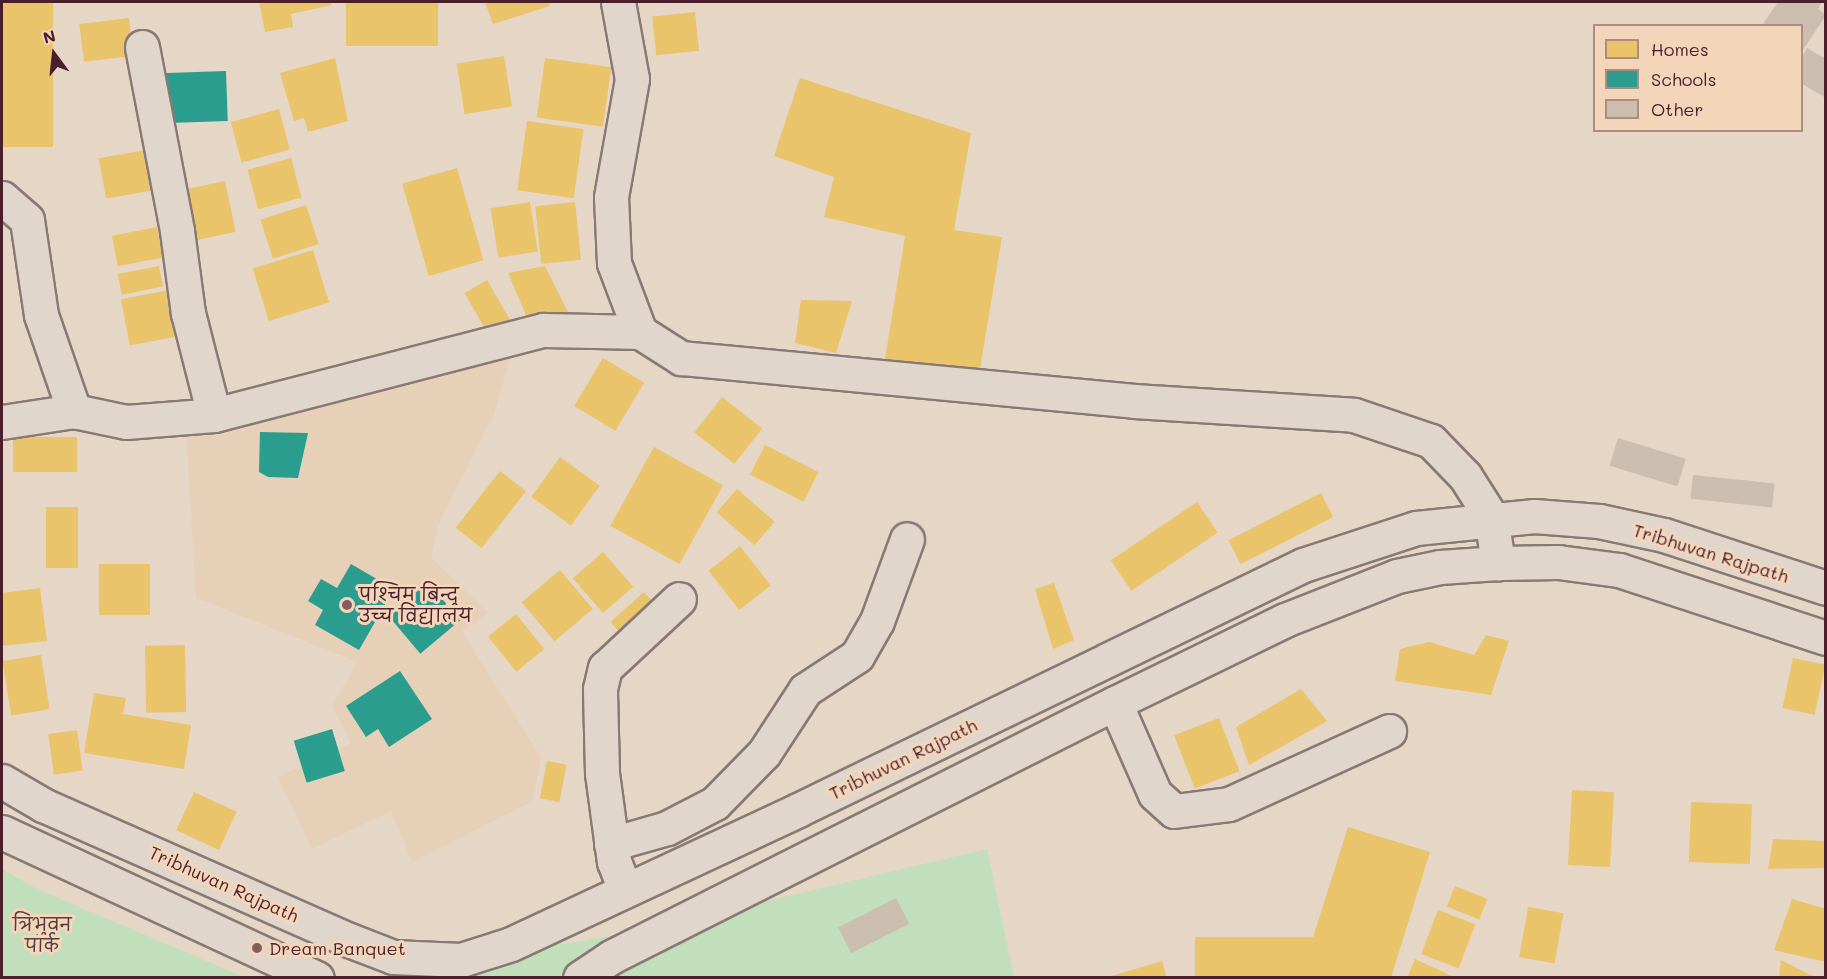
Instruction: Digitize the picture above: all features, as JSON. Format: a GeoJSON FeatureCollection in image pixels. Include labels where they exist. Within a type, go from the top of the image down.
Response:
{"type":"FeatureCollection","features":[{"type":"Feature","properties":{"kind":"main road"},"geometry":{"type":"LineString","coordinates":[[618,2],[632,79],[611,197],[614,263],[640,332]]}},
{"type":"Feature","properties":{"kind":"main road"},"geometry":{"type":"LineString","coordinates":[[142,47],[177,231],[188,313],[214,415]]}},
{"type":"Feature","properties":{"kind":"main road"},"geometry":{"type":"LineString","coordinates":[[2,198],[27,220],[41,315],[74,411]]}},
{"type":"Feature","properties":{"kind":"main road"},"geometry":{"type":"LineString","coordinates":[[2,422],[74,411],[126,422],[214,415],[543,330],[640,332],[681,358],[1134,401],[1354,414],[1431,441],[1465,476],[1491,517],[1498,563]]}},
{"type":"Feature","properties":{"kind":"main road","name":"Tribhuvan Rajpath"},"geometry":{"type":"LineString","coordinates":[[2,781],[43,805],[393,957],[461,960],[511,944],[1304,566],[1416,528],[1491,517],[1534,516],[1610,524],[1664,535],[1826,588]]}},
{"type":"Feature","properties":{"kind":"main road"},"geometry":{"type":"LineString","coordinates":[[611,844],[667,828],[715,803],[765,753],[805,690],[857,657],[877,621],[908,539]]}},
{"type":"Feature","properties":{"kind":"main road"},"geometry":{"type":"LineString","coordinates":[[580,978],[611,957],[1114,703],[1286,620],[1396,576],[1440,567],[1498,563],[1558,562],[1619,570],[1826,638]]}},
{"type":"Feature","properties":{"kind":"main road"},"geometry":{"type":"LineString","coordinates":[[625,890],[611,844],[602,773],[600,689],[605,668],[679,599]]}},
{"type":"Feature","properties":{"kind":"main road"},"geometry":{"type":"LineString","coordinates":[[1114,703],[1155,794],[1174,811],[1229,804],[1389,731]]}},
{"type":"Feature","properties":{"kind":"main road"},"geometry":{"type":"LineString","coordinates":[[2,832],[317,978]]}},
{"type":"Feature","properties":{"kind":"shaded area","name":"पश्चिम बिन्दु उच्च विद्यालय"},"geometry":{"type":"Polygon","coordinates":[[[512,351],[494,415],[439,523],[431,557],[488,613],[462,631],[541,757],[533,801],[412,862],[391,811],[312,849],[278,777],[351,743],[332,706],[357,662],[196,598],[186,430],[512,351]]]}},
{"type":"Feature","properties":{"kind":"green space"},"geometry":{"type":"Polygon","coordinates":[[[987,849],[1014,977],[455,978],[461,960],[637,932],[987,849]]]}},
{"type":"Feature","properties":{"kind":"green space","name":"त्रिभुवन पार्क"},"geometry":{"type":"Polygon","coordinates":[[[2,869],[37,889],[244,977],[2,977],[2,869]]]}},
{"type":"Feature","properties":{"kind":"building: Homes"},"geometry":{"type":"Polygon","coordinates":[[[2,2],[53,2],[53,147],[2,147],[2,2]]]}},
{"type":"Feature","properties":{"kind":"building: Homes"},"geometry":{"type":"Polygon","coordinates":[[[259,2],[331,2],[332,5],[291,14],[293,27],[265,32],[259,2]]]}},
{"type":"Feature","properties":{"kind":"building: Homes"},"geometry":{"type":"Polygon","coordinates":[[[346,2],[438,2],[438,46],[346,46],[346,2]]]}},
{"type":"Feature","properties":{"kind":"building: Homes"},"geometry":{"type":"Polygon","coordinates":[[[485,2],[549,2],[550,6],[493,24],[485,2]]]}},
{"type":"Feature","properties":{"kind":"building: Homes"},"geometry":{"type":"Polygon","coordinates":[[[695,12],[699,51],[656,55],[652,16],[695,12]]]}},
{"type":"Feature","properties":{"kind":"building: Homes"},"geometry":{"type":"Polygon","coordinates":[[[129,18],[134,56],[84,62],[79,24],[129,18]]]}},
{"type":"Feature","properties":{"kind":"building: Homes"},"geometry":{"type":"Polygon","coordinates":[[[504,56],[512,106],[465,114],[457,64],[504,56]]]}},
{"type":"Feature","properties":{"kind":"building: Homes"},"geometry":{"type":"Polygon","coordinates":[[[335,58],[348,121],[308,132],[304,118],[294,121],[280,73],[335,58]]]}},
{"type":"Feature","properties":{"kind":"building: Homes"},"geometry":{"type":"Polygon","coordinates":[[[545,58],[611,67],[603,127],[537,117],[545,58]]]}},
{"type":"Feature","properties":{"kind":"building: Homes"},"geometry":{"type":"Polygon","coordinates":[[[800,78],[971,133],[954,230],[1002,237],[978,381],[884,365],[905,236],[824,217],[834,177],[774,156],[800,78]]]}},
{"type":"Feature","properties":{"kind":"building: Homes"},"geometry":{"type":"Polygon","coordinates":[[[279,109],[290,150],[242,163],[231,122],[279,109]]]}},
{"type":"Feature","properties":{"kind":"building: Homes"},"geometry":{"type":"Polygon","coordinates":[[[527,121],[583,129],[574,198],[517,190],[527,121]]]}},
{"type":"Feature","properties":{"kind":"building: Homes"},"geometry":{"type":"Polygon","coordinates":[[[157,148],[164,188],[106,199],[99,158],[157,148]]]}},
{"type":"Feature","properties":{"kind":"building: Homes"},"geometry":{"type":"Polygon","coordinates":[[[291,158],[302,198],[258,209],[248,170],[291,158]]]}},
{"type":"Feature","properties":{"kind":"building: Homes"},"geometry":{"type":"Polygon","coordinates":[[[457,168],[483,260],[429,276],[402,184],[457,168]]]}},
{"type":"Feature","properties":{"kind":"building: Homes"},"geometry":{"type":"Polygon","coordinates":[[[225,181],[236,232],[186,242],[175,192],[225,181]]]}},
{"type":"Feature","properties":{"kind":"building: Homes"},"geometry":{"type":"Polygon","coordinates":[[[530,202],[538,251],[498,258],[490,208],[530,202]]]}},
{"type":"Feature","properties":{"kind":"building: Homes"},"geometry":{"type":"Polygon","coordinates":[[[575,202],[581,260],[541,264],[535,206],[575,202]]]}},
{"type":"Feature","properties":{"kind":"building: Homes"},"geometry":{"type":"Polygon","coordinates":[[[306,205],[319,244],[273,259],[260,220],[306,205]]]}},
{"type":"Feature","properties":{"kind":"building: Homes"},"geometry":{"type":"Polygon","coordinates":[[[157,227],[163,257],[118,266],[112,236],[157,227]]]}},
{"type":"Feature","properties":{"kind":"building: Homes"},"geometry":{"type":"Polygon","coordinates":[[[313,250],[329,303],[269,321],[253,268],[313,250]]]}},
{"type":"Feature","properties":{"kind":"building: Homes"},"geometry":{"type":"Polygon","coordinates":[[[159,266],[163,287],[122,295],[118,274],[159,266]]]}},
{"type":"Feature","properties":{"kind":"building: Homes"},"geometry":{"type":"Polygon","coordinates":[[[545,266],[568,312],[531,327],[508,273],[545,266]]]}},
{"type":"Feature","properties":{"kind":"building: Homes"},"geometry":{"type":"Polygon","coordinates":[[[487,280],[513,325],[490,338],[464,293],[487,280]]]}},
{"type":"Feature","properties":{"kind":"building: Homes"},"geometry":{"type":"Polygon","coordinates":[[[169,290],[178,336],[130,345],[121,299],[169,290]]]}},
{"type":"Feature","properties":{"kind":"building: Homes"},"geometry":{"type":"Polygon","coordinates":[[[801,300],[852,301],[836,353],[795,343],[801,300]]]}},
{"type":"Feature","properties":{"kind":"building: Homes"},"geometry":{"type":"Polygon","coordinates":[[[603,358],[644,383],[615,431],[574,406],[603,358]]]}},
{"type":"Feature","properties":{"kind":"building: Homes"},"geometry":{"type":"Polygon","coordinates":[[[722,397],[762,428],[734,464],[694,432],[722,397]]]}},
{"type":"Feature","properties":{"kind":"building: Homes"},"geometry":{"type":"Polygon","coordinates":[[[13,437],[77,437],[77,472],[13,472],[13,437]]]}},
{"type":"Feature","properties":{"kind":"building: Homes"},"geometry":{"type":"Polygon","coordinates":[[[765,445],[818,472],[803,502],[750,474],[765,445]]]}},
{"type":"Feature","properties":{"kind":"building: Homes"},"geometry":{"type":"Polygon","coordinates":[[[654,447],[723,485],[679,564],[610,526],[654,447]]]}},
{"type":"Feature","properties":{"kind":"building: Homes"},"geometry":{"type":"Polygon","coordinates":[[[560,457],[600,486],[571,525],[531,497],[560,457]]]}},
{"type":"Feature","properties":{"kind":"building: Homes"},"geometry":{"type":"Polygon","coordinates":[[[500,471],[526,491],[482,548],[456,528],[500,471]]]}},
{"type":"Feature","properties":{"kind":"building: Homes"},"geometry":{"type":"Polygon","coordinates":[[[737,489],[775,522],[754,545],[717,512],[737,489]]]}},
{"type":"Feature","properties":{"kind":"building: Homes"},"geometry":{"type":"Polygon","coordinates":[[[1321,493],[1333,517],[1241,564],[1228,540],[1321,493]]]}},
{"type":"Feature","properties":{"kind":"building: Homes"},"geometry":{"type":"Polygon","coordinates":[[[1197,502],[1218,533],[1131,591],[1111,560],[1197,502]]]}},
{"type":"Feature","properties":{"kind":"building: Homes"},"geometry":{"type":"Polygon","coordinates":[[[46,507],[78,507],[78,568],[46,568],[46,507]]]}},
{"type":"Feature","properties":{"kind":"building: Homes"},"geometry":{"type":"Polygon","coordinates":[[[740,546],[771,585],[739,610],[708,571],[740,546]]]}},
{"type":"Feature","properties":{"kind":"building: Homes"},"geometry":{"type":"Polygon","coordinates":[[[603,552],[633,587],[603,613],[573,578],[603,552]]]}},
{"type":"Feature","properties":{"kind":"building: Homes"},"geometry":{"type":"Polygon","coordinates":[[[99,564],[150,564],[150,615],[99,615],[99,564]]]}},
{"type":"Feature","properties":{"kind":"building: Homes"},"geometry":{"type":"Polygon","coordinates":[[[560,570],[593,609],[554,641],[522,602],[560,570]]]}},
{"type":"Feature","properties":{"kind":"building: Homes"},"geometry":{"type":"Polygon","coordinates":[[[1054,583],[1074,640],[1053,649],[1035,589],[1054,583]]]}},
{"type":"Feature","properties":{"kind":"building: Homes"},"geometry":{"type":"Polygon","coordinates":[[[40,588],[47,641],[2,646],[2,593],[40,588]]]}},
{"type":"Feature","properties":{"kind":"building: Homes"},"geometry":{"type":"Polygon","coordinates":[[[644,592],[661,611],[627,641],[611,622],[644,592]]]}},
{"type":"Feature","properties":{"kind":"building: Homes"},"geometry":{"type":"Polygon","coordinates":[[[516,614],[544,649],[516,672],[488,637],[516,614]]]}},
{"type":"Feature","properties":{"kind":"building: Homes"},"geometry":{"type":"Polygon","coordinates":[[[1486,635],[1509,641],[1491,695],[1395,681],[1400,649],[1429,642],[1474,655],[1486,635]]]}},
{"type":"Feature","properties":{"kind":"building: Homes"},"geometry":{"type":"Polygon","coordinates":[[[185,645],[186,712],[146,713],[145,646],[185,645]]]}},
{"type":"Feature","properties":{"kind":"building: Homes"},"geometry":{"type":"Polygon","coordinates":[[[41,655],[50,709],[11,715],[2,661],[41,655]]]}},
{"type":"Feature","properties":{"kind":"building: Homes"},"geometry":{"type":"Polygon","coordinates":[[[1793,658],[1825,665],[1815,715],[1782,708],[1793,658]]]}},
{"type":"Feature","properties":{"kind":"building: Homes"},"geometry":{"type":"Polygon","coordinates":[[[1301,689],[1327,721],[1249,765],[1236,727],[1301,689]]]}},
{"type":"Feature","properties":{"kind":"building: Homes"},"geometry":{"type":"Polygon","coordinates":[[[94,693],[126,698],[123,714],[191,725],[184,769],[84,753],[94,693]]]}},
{"type":"Feature","properties":{"kind":"building: Homes"},"geometry":{"type":"Polygon","coordinates":[[[1219,718],[1239,771],[1195,788],[1174,735],[1219,718]]]}},
{"type":"Feature","properties":{"kind":"building: Homes"},"geometry":{"type":"Polygon","coordinates":[[[77,730],[83,771],[54,775],[48,734],[77,730]]]}},
{"type":"Feature","properties":{"kind":"building: Homes"},"geometry":{"type":"Polygon","coordinates":[[[547,761],[567,765],[559,802],[540,798],[547,761]]]}},
{"type":"Feature","properties":{"kind":"building: Homes"},"geometry":{"type":"Polygon","coordinates":[[[1572,790],[1614,792],[1610,867],[1568,865],[1572,790]]]}},
{"type":"Feature","properties":{"kind":"building: Homes"},"geometry":{"type":"Polygon","coordinates":[[[194,792],[237,812],[219,850],[176,830],[194,792]]]}},
{"type":"Feature","properties":{"kind":"building: Homes"},"geometry":{"type":"Polygon","coordinates":[[[1691,802],[1752,804],[1750,864],[1689,862],[1691,802]]]}},
{"type":"Feature","properties":{"kind":"building: Homes"},"geometry":{"type":"Polygon","coordinates":[[[1348,827],[1430,852],[1391,978],[1195,978],[1195,937],[1313,937],[1348,827]]]}},
{"type":"Feature","properties":{"kind":"building: Homes"},"geometry":{"type":"Polygon","coordinates":[[[1773,839],[1826,841],[1826,868],[1768,869],[1773,839]]]}},
{"type":"Feature","properties":{"kind":"building: Homes"},"geometry":{"type":"Polygon","coordinates":[[[1455,886],[1487,899],[1479,920],[1447,906],[1455,886]]]}},
{"type":"Feature","properties":{"kind":"building: Homes"},"geometry":{"type":"Polygon","coordinates":[[[1792,899],[1826,909],[1826,962],[1774,950],[1792,899]]]}},
{"type":"Feature","properties":{"kind":"building: Homes"},"geometry":{"type":"Polygon","coordinates":[[[1528,907],[1563,913],[1555,963],[1519,957],[1528,907]]]}},
{"type":"Feature","properties":{"kind":"building: Homes"},"geometry":{"type":"Polygon","coordinates":[[[1438,910],[1475,924],[1458,968],[1421,954],[1438,910]]]}},
{"type":"Feature","properties":{"kind":"building: Homes"},"geometry":{"type":"Polygon","coordinates":[[[1415,959],[1456,978],[1407,978],[1415,959]]]}},
{"type":"Feature","properties":{"kind":"building: Homes"},"geometry":{"type":"Polygon","coordinates":[[[1781,960],[1816,978],[1779,978],[1781,960]]]}},
{"type":"Feature","properties":{"kind":"building: Homes"},"geometry":{"type":"Polygon","coordinates":[[[1162,961],[1167,978],[1108,978],[1108,977],[1162,961]]]}},
{"type":"Feature","properties":{"kind":"building: Schools"},"geometry":{"type":"Polygon","coordinates":[[[226,71],[228,121],[162,123],[160,73],[226,71]]]}},
{"type":"Feature","properties":{"kind":"building: Schools"},"geometry":{"type":"Polygon","coordinates":[[[260,432],[308,433],[298,478],[268,477],[259,472],[260,432]]]}},
{"type":"Feature","properties":{"kind":"building: Schools"},"geometry":{"type":"Polygon","coordinates":[[[351,564],[394,589],[359,650],[315,625],[323,610],[308,601],[321,579],[337,588],[351,564]]]}},
{"type":"Feature","properties":{"kind":"building: Schools"},"geometry":{"type":"Polygon","coordinates":[[[428,582],[460,620],[420,654],[388,615],[428,582]]]}},
{"type":"Feature","properties":{"kind":"building: Schools"},"geometry":{"type":"Polygon","coordinates":[[[400,671],[432,719],[389,747],[378,729],[366,737],[346,706],[400,671]]]}},
{"type":"Feature","properties":{"kind":"building: Schools"},"geometry":{"type":"Polygon","coordinates":[[[332,729],[345,771],[307,783],[294,741],[332,729]]]}},
{"type":"Feature","properties":{"kind":"building: Other"},"geometry":{"type":"Polygon","coordinates":[[[1778,2],[1822,2],[1818,9],[1826,15],[1803,50],[1803,24],[1763,24],[1778,2]]]}},
{"type":"Feature","properties":{"kind":"building: Other"},"geometry":{"type":"Polygon","coordinates":[[[1807,48],[1826,59],[1826,98],[1803,85],[1803,55],[1807,48]]]}},
{"type":"Feature","properties":{"kind":"building: Other"},"geometry":{"type":"Polygon","coordinates":[[[1618,438],[1686,459],[1677,486],[1610,466],[1618,438]]]}},
{"type":"Feature","properties":{"kind":"building: Other"},"geometry":{"type":"Polygon","coordinates":[[[1693,475],[1775,484],[1772,507],[1690,499],[1693,475]]]}},
{"type":"Feature","properties":{"kind":"building: Other"},"geometry":{"type":"Polygon","coordinates":[[[896,898],[909,924],[851,953],[838,928],[896,898]]]}},
{"type":"Feature","properties":{"kind":"place","name":"पश्चिम बिन्दु उच्च विद्यालय"},"geometry":{"type":"Point","coordinates":[347,605]}},
{"type":"Feature","properties":{"kind":"place","name":"Dream Banquet"},"geometry":{"type":"Point","coordinates":[257,948]}}]}
